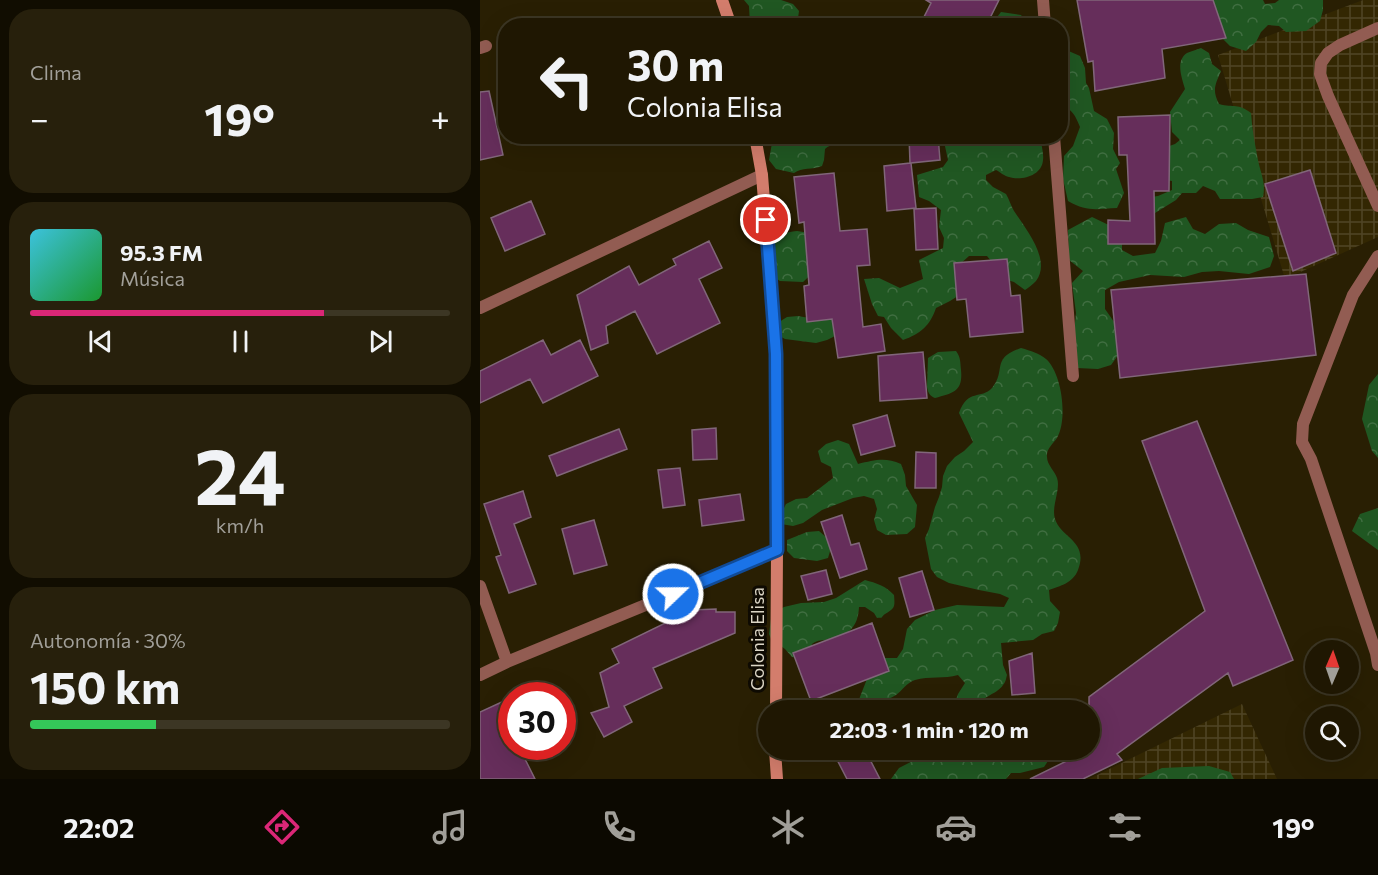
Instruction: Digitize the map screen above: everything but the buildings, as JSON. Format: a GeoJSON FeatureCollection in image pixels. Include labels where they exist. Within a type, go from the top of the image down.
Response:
{"type":"FeatureCollection","features":[{"type":"Feature","properties":{"kind":"street"},"geometry":{"type":"LineString","coordinates":[[722,0],[728,18]]}},
{"type":"Feature","properties":{"kind":"street"},"geometry":{"type":"LineString","coordinates":[[1043,0],[1044,18]]}},
{"type":"Feature","properties":{"kind":"street"},"geometry":{"type":"LineString","coordinates":[[1378,28],[1328,53],[1321,63],[1320,74],[1378,206]]}},
{"type":"Feature","properties":{"kind":"street","name":"Colonia Elisa"},"geometry":{"type":"LineString","coordinates":[[756,144],[762,175],[776,354],[776,700]]}},
{"type":"Feature","properties":{"kind":"street"},"geometry":{"type":"LineString","coordinates":[[1055,144],[1073,376]]}},
{"type":"Feature","properties":{"kind":"street"},"geometry":{"type":"LineString","coordinates":[[480,308],[762,175]]}},
{"type":"Feature","properties":{"kind":"street"},"geometry":{"type":"LineString","coordinates":[[1378,256],[1353,295],[1303,424],[1302,442],[1311,459],[1376,653],[1378,665]]}},
{"type":"Feature","properties":{"kind":"street"},"geometry":{"type":"LineString","coordinates":[[480,675],[777,550]]}},
{"type":"Feature","properties":{"kind":"street"},"geometry":{"type":"LineString","coordinates":[[480,586],[507,662]]}},
{"type":"Feature","properties":{"kind":"street"},"geometry":{"type":"LineString","coordinates":[[776,760],[777,779]]}},
{"type":"Feature","properties":{"kind":"shaded area"},"geometry":{"type":"Polygon","coordinates":[[[1363,0],[1378,0],[1378,237],[1285,279],[1218,55],[1363,0]]]}},
{"type":"Feature","properties":{"kind":"shaded area"},"geometry":{"type":"Polygon","coordinates":[[[1242,704],[1277,779],[1089,779],[1242,704]]]}},
{"type":"Feature","properties":{"kind":"green space"},"geometry":{"type":"Polygon","coordinates":[[[744,0],[781,0],[793,4],[799,11],[798,18],[750,18],[749,6],[744,0]]]}},
{"type":"Feature","properties":{"kind":"green space"},"geometry":{"type":"Polygon","coordinates":[[[1212,0],[1263,0],[1265,4],[1279,0],[1323,0],[1323,10],[1320,21],[1306,31],[1286,32],[1279,26],[1268,25],[1256,42],[1246,51],[1230,46],[1215,31],[1212,0]]]}},
{"type":"Feature","properties":{"kind":"green space"},"geometry":{"type":"Polygon","coordinates":[[[1001,12],[1021,15],[1023,18],[996,18],[1001,12]]]}},
{"type":"Feature","properties":{"kind":"green space"},"geometry":{"type":"Polygon","coordinates":[[[1201,48],[1209,53],[1212,64],[1221,71],[1215,88],[1219,104],[1239,107],[1251,113],[1264,183],[1263,197],[1220,199],[1215,191],[1203,186],[1196,193],[1182,193],[1176,200],[1155,213],[1140,210],[1139,199],[1158,196],[1172,190],[1172,181],[1161,179],[1158,150],[1180,140],[1172,132],[1170,112],[1185,89],[1180,70],[1181,60],[1187,53],[1201,48]]]}},
{"type":"Feature","properties":{"kind":"green space"},"geometry":{"type":"Polygon","coordinates":[[[1068,51],[1080,56],[1085,68],[1086,83],[1094,111],[1107,119],[1114,133],[1113,149],[1120,163],[1116,169],[1124,193],[1117,208],[1086,208],[1068,201],[1063,179],[1064,156],[1073,146],[1080,127],[1073,113],[1068,109],[1068,51]]]}},
{"type":"Feature","properties":{"kind":"green space"},"geometry":{"type":"Polygon","coordinates":[[[772,144],[834,144],[825,149],[822,166],[815,168],[794,173],[776,169],[769,160],[772,144]]]}},
{"type":"Feature","properties":{"kind":"green space"},"geometry":{"type":"Polygon","coordinates":[[[945,144],[1042,144],[1042,165],[1030,176],[1014,178],[1005,176],[996,170],[986,175],[986,180],[993,187],[1006,194],[1035,244],[1041,264],[1040,273],[1036,281],[1025,290],[1014,282],[1001,278],[987,256],[969,256],[959,265],[961,294],[936,308],[924,329],[903,340],[884,317],[878,316],[864,279],[879,278],[900,288],[923,279],[919,260],[943,248],[944,238],[939,227],[941,210],[919,197],[917,175],[943,167],[948,160],[945,144]]]}},
{"type":"Feature","properties":{"kind":"green space"},"geometry":{"type":"Polygon","coordinates":[[[1092,217],[1117,229],[1122,236],[1122,250],[1133,256],[1155,253],[1161,241],[1165,223],[1186,217],[1193,229],[1205,234],[1219,224],[1236,223],[1269,237],[1274,256],[1270,267],[1249,274],[1219,271],[1202,272],[1184,277],[1150,275],[1119,282],[1105,290],[1105,309],[1119,329],[1124,347],[1111,365],[1098,369],[1077,368],[1074,333],[1076,313],[1072,283],[1083,271],[1069,260],[1068,230],[1092,217]]]}},
{"type":"Feature","properties":{"kind":"green space"},"geometry":{"type":"Polygon","coordinates":[[[797,231],[816,234],[818,268],[803,282],[780,281],[771,275],[768,245],[782,235],[797,231]]]}},
{"type":"Feature","properties":{"kind":"green space"},"geometry":{"type":"Polygon","coordinates":[[[798,316],[820,320],[832,316],[837,335],[816,343],[785,339],[776,334],[776,324],[787,317],[798,316]]]}},
{"type":"Feature","properties":{"kind":"green space"},"geometry":{"type":"Polygon","coordinates":[[[1021,348],[1046,359],[1056,375],[1062,397],[1060,430],[1047,457],[1058,482],[1054,509],[1055,519],[1077,546],[1080,560],[1073,578],[1049,590],[1050,601],[1060,612],[1058,623],[1054,631],[1042,634],[1033,640],[1001,643],[1003,665],[1007,675],[1000,689],[984,700],[956,700],[965,683],[958,675],[915,680],[888,699],[859,700],[874,661],[897,658],[903,649],[907,629],[915,620],[935,610],[957,605],[1004,607],[1009,598],[949,583],[937,577],[931,569],[925,538],[947,466],[973,442],[959,413],[966,400],[992,388],[1002,361],[1011,352],[1021,348]]]}},
{"type":"Feature","properties":{"kind":"green space"},"geometry":{"type":"Polygon","coordinates":[[[956,351],[960,358],[961,370],[959,387],[935,398],[929,394],[927,387],[928,358],[938,352],[956,351]]]}},
{"type":"Feature","properties":{"kind":"green space"},"geometry":{"type":"Polygon","coordinates":[[[1378,374],[1378,458],[1372,451],[1362,419],[1369,385],[1378,374]]]}},
{"type":"Feature","properties":{"kind":"green space"},"geometry":{"type":"Polygon","coordinates":[[[838,440],[849,444],[858,464],[885,460],[901,464],[906,486],[917,505],[915,527],[907,534],[886,535],[877,530],[874,520],[877,509],[874,499],[864,496],[822,510],[803,523],[793,526],[781,524],[781,514],[786,504],[796,499],[807,498],[833,478],[831,467],[821,462],[818,451],[826,444],[838,440]]]}},
{"type":"Feature","properties":{"kind":"green space"},"geometry":{"type":"Polygon","coordinates":[[[1378,508],[1378,550],[1352,531],[1360,514],[1378,508]]]}},
{"type":"Feature","properties":{"kind":"green space"},"geometry":{"type":"Polygon","coordinates":[[[819,531],[827,538],[831,548],[828,558],[817,561],[794,558],[787,551],[787,540],[807,532],[819,531]]]}},
{"type":"Feature","properties":{"kind":"green space"},"geometry":{"type":"Polygon","coordinates":[[[865,580],[884,587],[894,595],[894,607],[882,618],[877,618],[865,607],[859,607],[857,620],[851,629],[837,637],[814,642],[811,649],[797,658],[792,657],[771,639],[769,634],[771,619],[779,610],[801,603],[824,602],[836,598],[865,580]]]}},
{"type":"Feature","properties":{"kind":"green space"},"geometry":{"type":"Polygon","coordinates":[[[915,760],[1049,760],[1044,767],[1011,773],[1006,779],[891,779],[899,768],[915,760]]]}},
{"type":"Feature","properties":{"kind":"green space"},"geometry":{"type":"Polygon","coordinates":[[[1209,766],[1230,772],[1234,779],[1138,779],[1162,768],[1209,766]]]}},
{"type":"Feature","properties":{"kind":"route"},"geometry":{"type":"LineString","coordinates":[[673,594],[777,550],[776,354],[766,220]]}}]}
